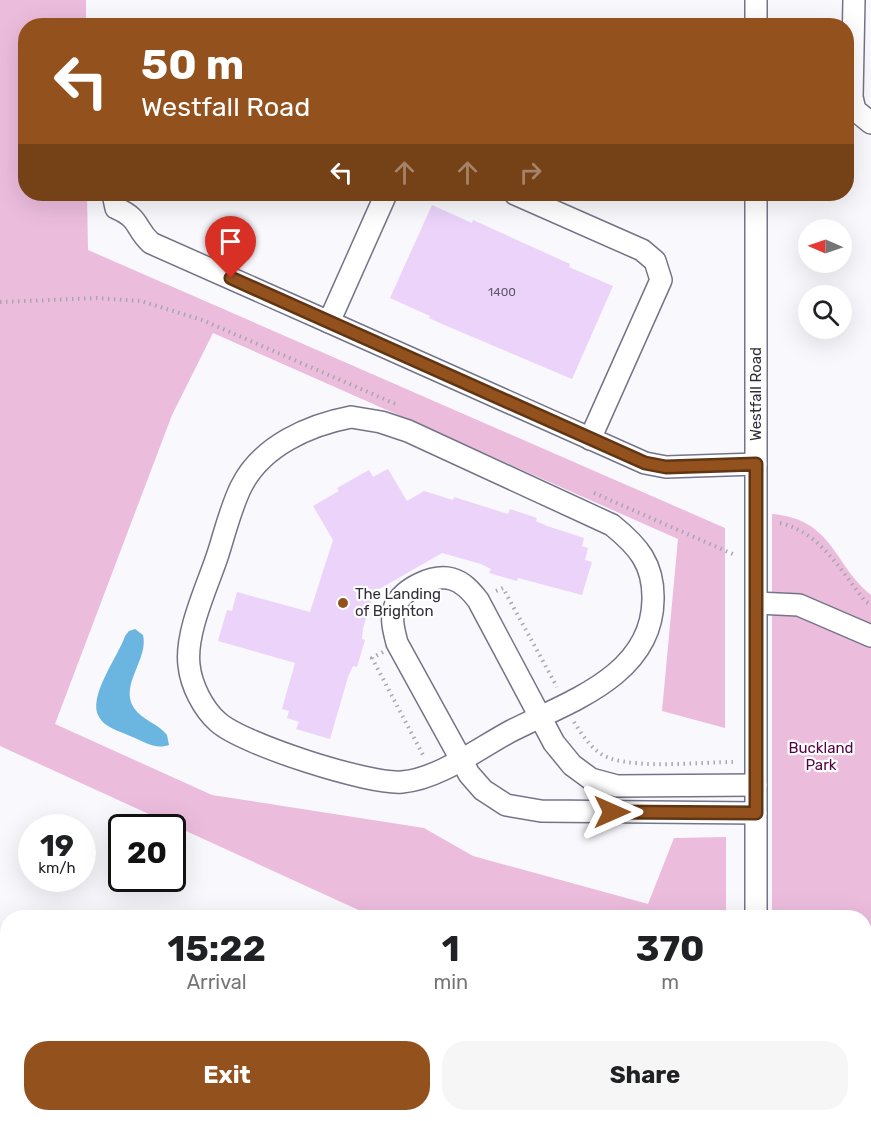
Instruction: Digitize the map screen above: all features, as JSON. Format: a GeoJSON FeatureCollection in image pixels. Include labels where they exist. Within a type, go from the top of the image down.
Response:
{"type":"FeatureCollection","features":[{"type":"Feature","properties":{"kind":"street"},"geometry":{"type":"LineString","coordinates":[[756,0],[756,18]]}},
{"type":"Feature","properties":{"kind":"street"},"geometry":{"type":"LineString","coordinates":[[854,0],[854,18]]}},
{"type":"Feature","properties":{"kind":"street"},"geometry":{"type":"LineString","coordinates":[[854,106],[855,110],[871,123]]}},
{"type":"Feature","properties":{"kind":"street"},"geometry":{"type":"LineString","coordinates":[[114,201],[116,208],[131,214],[142,234],[152,243],[645,463],[666,467],[756,464]]}},
{"type":"Feature","properties":{"kind":"street"},"geometry":{"type":"LineString","coordinates":[[329,322],[383,201]]}},
{"type":"Feature","properties":{"kind":"street"},"geometry":{"type":"LineString","coordinates":[[531,201],[642,250],[654,261],[661,280],[590,439]]}},
{"type":"Feature","properties":{"kind":"street","name":"Westfall Road"},"geometry":{"type":"LineString","coordinates":[[756,201],[756,910]]}},
{"type":"Feature","properties":{"kind":"street"},"geometry":{"type":"LineString","coordinates":[[351,417],[381,422],[408,431],[612,525],[634,543],[646,561],[654,589],[653,619],[644,642],[627,665],[619,671],[539,718],[423,778],[403,782],[381,781],[355,775],[243,739],[218,722],[199,698],[189,665],[192,634],[240,488],[255,465],[276,447],[324,422],[351,417]]}},
{"type":"Feature","properties":{"kind":"street"},"geometry":{"type":"LineString","coordinates":[[756,785],[617,786],[591,779],[572,765],[554,743],[478,600],[468,588],[453,579],[437,578],[405,594],[395,606],[392,624],[397,643],[461,760],[483,790],[506,805],[541,811],[756,813]]}},
{"type":"Feature","properties":{"kind":"street"},"geometry":{"type":"LineString","coordinates":[[757,603],[799,605],[871,636]]}},
{"type":"Feature","properties":{"kind":"path"},"geometry":{"type":"LineString","coordinates":[[780,523],[795,526],[819,544],[865,601],[871,605]]}},
{"type":"Feature","properties":{"kind":"path"},"geometry":{"type":"LineString","coordinates":[[485,589],[496,591],[503,588],[561,694]]}},
{"type":"Feature","properties":{"kind":"path"},"geometry":{"type":"LineString","coordinates":[[387,650],[372,658],[423,755]]}},
{"type":"Feature","properties":{"kind":"path"},"geometry":{"type":"LineString","coordinates":[[571,716],[590,746],[608,757],[633,762],[735,762]]}},
{"type":"Feature","properties":{"kind":"green space"},"geometry":{"type":"Polygon","coordinates":[[[0,0],[86,0],[86,18],[18,18],[18,201],[87,201],[88,250],[725,528],[725,728],[662,711],[678,539],[213,333],[172,415],[55,724],[212,795],[424,828],[473,856],[648,904],[674,838],[726,837],[726,910],[359,910],[186,831],[186,814],[149,814],[0,746],[0,0]]]}},
{"type":"Feature","properties":{"kind":"green space","name":"Buckland Park"},"geometry":{"type":"Polygon","coordinates":[[[772,514],[808,524],[830,545],[858,583],[871,595],[871,910],[772,910],[772,514]]]}},
{"type":"Feature","properties":{"kind":"water"},"geometry":{"type":"Polygon","coordinates":[[[135,629],[143,635],[144,644],[132,681],[130,699],[137,712],[167,735],[169,745],[154,746],[113,729],[102,721],[96,709],[100,688],[105,677],[125,636],[129,631],[135,629]]]}},
{"type":"Feature","properties":{"kind":"building"},"geometry":{"type":"Polygon","coordinates":[[[432,205],[472,223],[473,220],[613,286],[572,379],[442,324],[390,298],[432,205]]]}},
{"type":"Feature","properties":{"kind":"building","name":"The Landing of Brighton"},"geometry":{"type":"Polygon","coordinates":[[[388,469],[407,501],[424,491],[453,500],[454,497],[508,514],[510,509],[537,518],[536,521],[547,526],[584,538],[582,546],[588,548],[585,560],[592,562],[582,595],[518,578],[517,581],[489,573],[491,569],[481,564],[442,553],[374,592],[363,628],[362,639],[365,640],[357,667],[353,666],[348,677],[330,739],[296,729],[299,722],[287,718],[289,711],[282,709],[295,663],[218,641],[227,610],[232,611],[237,592],[310,612],[333,540],[313,506],[339,491],[337,488],[369,470],[373,477],[388,469]]]}},
{"type":"Feature","properties":{"kind":"place","name":"The Landing of Brighton"},"geometry":{"type":"Point","coordinates":[343,603]}},
{"type":"Feature","properties":{"kind":"route"},"geometry":{"type":"LineString","coordinates":[[231,278],[645,463],[666,467],[756,464],[756,813],[612,812]]}}]}
